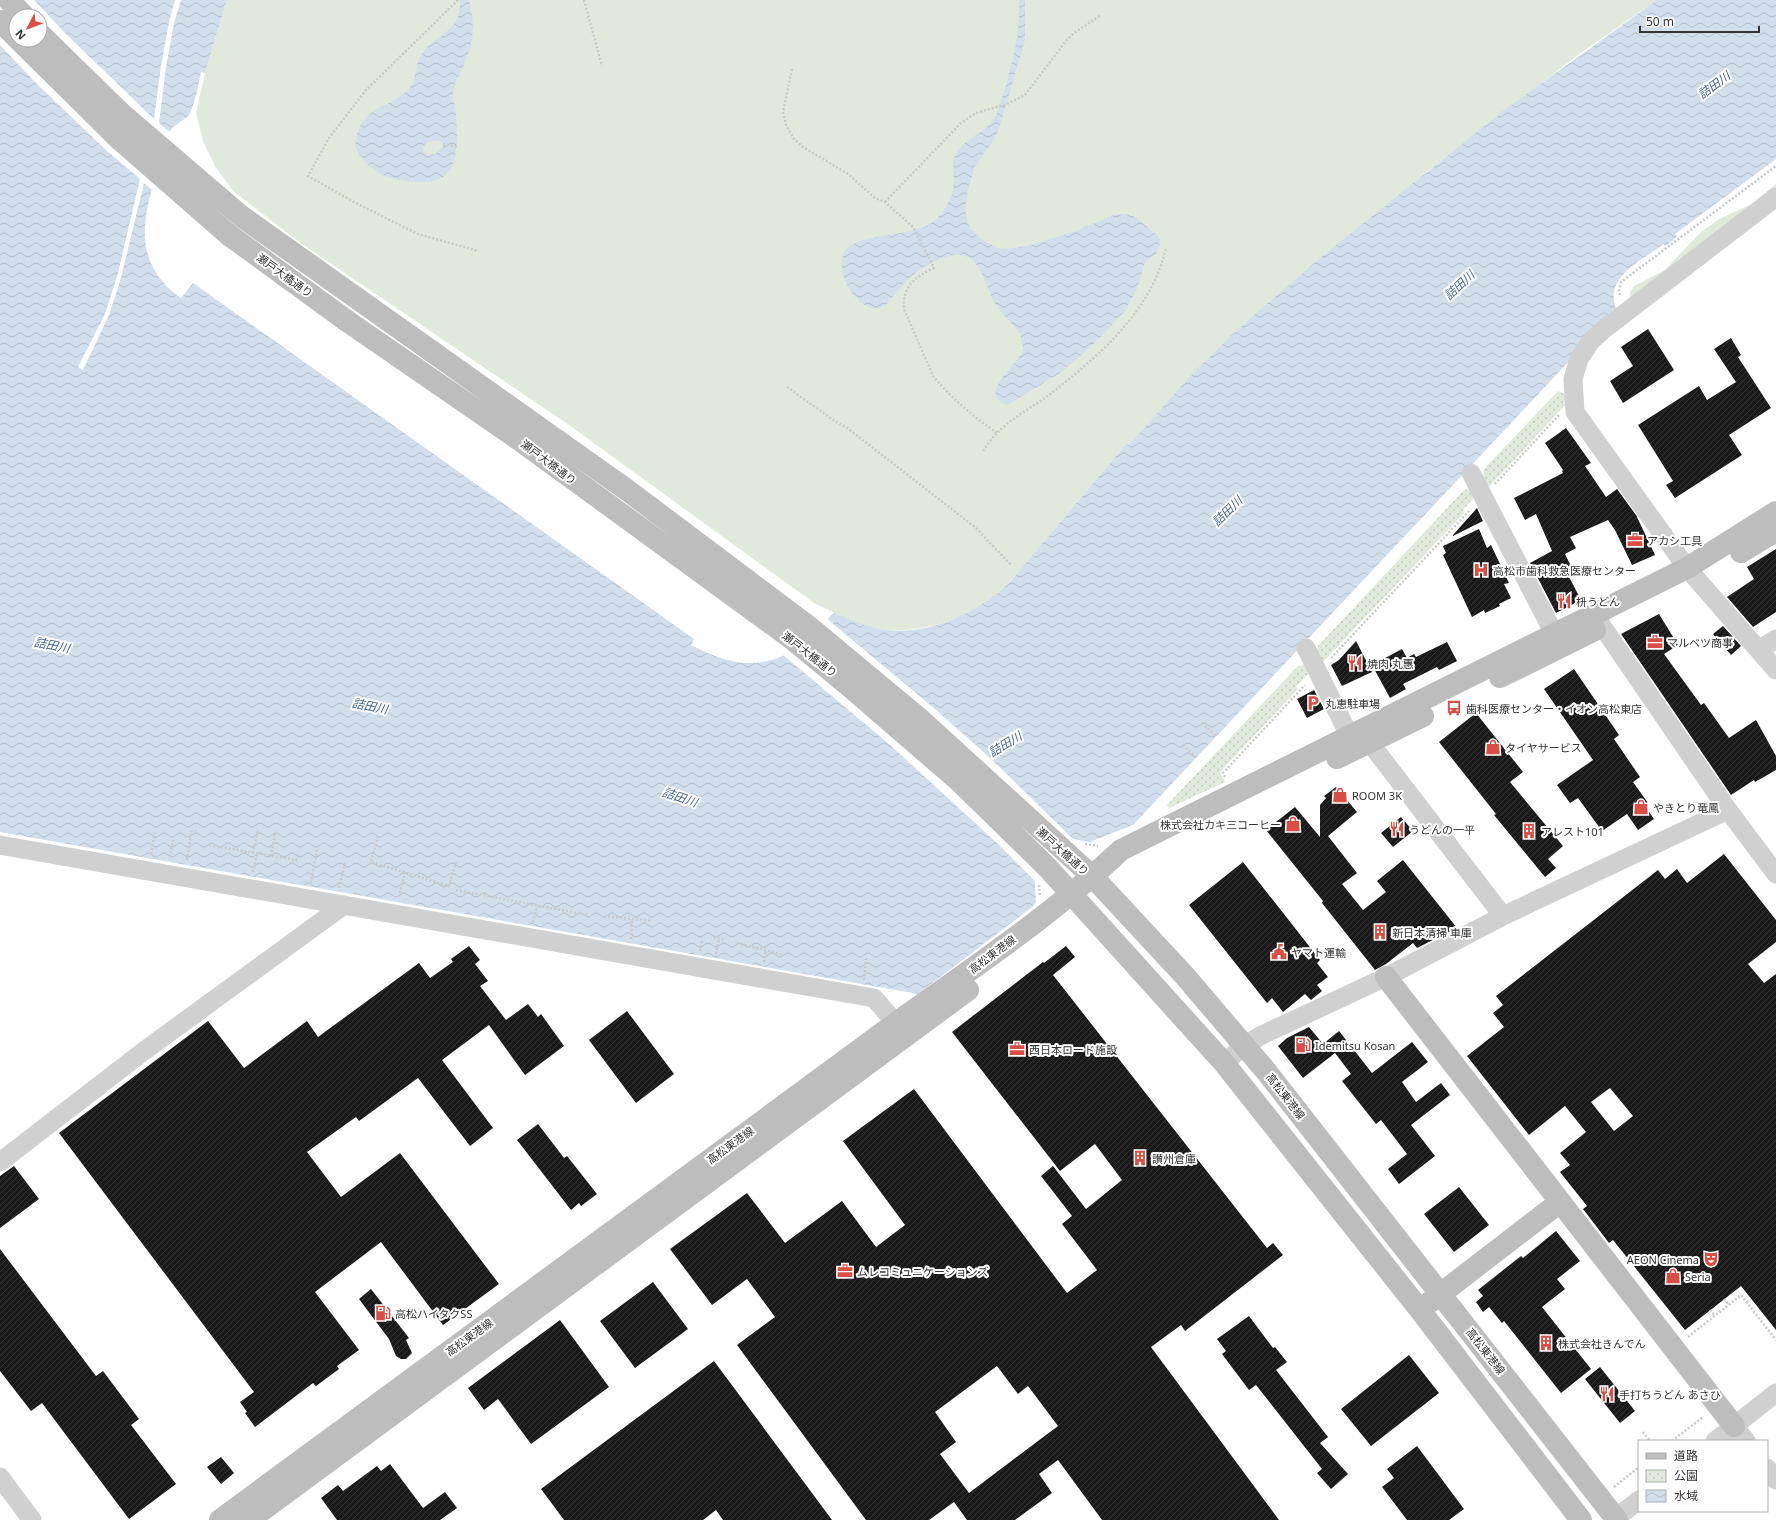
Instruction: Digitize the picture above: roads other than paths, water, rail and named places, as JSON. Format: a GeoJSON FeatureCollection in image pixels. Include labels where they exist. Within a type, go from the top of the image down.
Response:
{"type":"FeatureCollection","features":[{"type":"Feature","properties":{"kind":"street"},"geometry":{"type":"LineString","coordinates":[[9,0],[16,8]]}},
{"type":"Feature","properties":{"kind":"street"},"geometry":{"type":"LineString","coordinates":[[0,21],[8,29]]}},
{"type":"Feature","properties":{"kind":"street","name":"瀬戸大橋通り"},"geometry":{"type":"LineString","coordinates":[[48,42],[122,114],[241,216],[627,490],[808,626],[921,720],[1092,877]]}},
{"type":"Feature","properties":{"kind":"street","name":"瀬戸大橋通り"},"geometry":{"type":"LineString","coordinates":[[26,48],[118,138],[229,235],[521,441],[791,638],[854,689],[958,781],[1042,862],[1073,895]]}},
{"type":"Feature","properties":{"kind":"street"},"geometry":{"type":"LineString","coordinates":[[1776,197],[1591,341],[1579,359],[1573,380],[1576,412],[1692,573],[1776,670]]}},
{"type":"Feature","properties":{"kind":"street"},"geometry":{"type":"LineString","coordinates":[[1471,473],[1558,640]]}},
{"type":"Feature","properties":{"kind":"street"},"geometry":{"type":"LineString","coordinates":[[1558,640],[1602,626],[1692,573],[1776,512]]}},
{"type":"Feature","properties":{"kind":"street"},"geometry":{"type":"LineString","coordinates":[[1092,877],[1121,850],[1358,742],[1776,530]]}},
{"type":"Feature","properties":{"kind":"street"},"geometry":{"type":"LineString","coordinates":[[1602,626],[1728,810],[1776,874]]}},
{"type":"Feature","properties":{"kind":"street"},"geometry":{"type":"LineString","coordinates":[[1758,650],[1776,639]]}},
{"type":"Feature","properties":{"kind":"street"},"geometry":{"type":"LineString","coordinates":[[1306,648],[1317,672],[1358,742],[1503,916]]}},
{"type":"Feature","properties":{"kind":"street"},"geometry":{"type":"LineString","coordinates":[[1224,1064],[1245,1045],[1262,1035],[1386,977],[1503,916],[1728,810]]}},
{"type":"Feature","properties":{"kind":"street"},"geometry":{"type":"LineString","coordinates":[[0,845],[341,898],[874,998],[902,1029]]}},
{"type":"Feature","properties":{"kind":"street","name":"高松東港線"},"geometry":{"type":"LineString","coordinates":[[249,1520],[902,1029],[1073,895],[1092,877],[1124,908],[1245,1045],[1441,1293],[1616,1519]]}},
{"type":"Feature","properties":{"kind":"street"},"geometry":{"type":"LineString","coordinates":[[1073,895],[1224,1064],[1420,1310],[1581,1520]]}},
{"type":"Feature","properties":{"kind":"street"},"geometry":{"type":"LineString","coordinates":[[0,1162],[341,898]]}},
{"type":"Feature","properties":{"kind":"street"},"geometry":{"type":"LineString","coordinates":[[1386,977],[1740,1434]]}},
{"type":"Feature","properties":{"kind":"street","name":"高松東港線"},"geometry":{"type":"LineString","coordinates":[[220,1520],[902,1029]]}},
{"type":"Feature","properties":{"kind":"street"},"geometry":{"type":"LineString","coordinates":[[1420,1310],[1560,1202]]}},
{"type":"Feature","properties":{"kind":"street"},"geometry":{"type":"LineString","coordinates":[[1719,1440],[1740,1434],[1776,1393]]}},
{"type":"Feature","properties":{"kind":"street"},"geometry":{"type":"LineString","coordinates":[[1768,1469],[1776,1480]]}},
{"type":"Feature","properties":{"kind":"street"},"geometry":{"type":"LineString","coordinates":[[0,1478],[32,1520]]}},
{"type":"Feature","properties":{"kind":"street"},"geometry":{"type":"LineString","coordinates":[[1616,1519],[1638,1501]]}},
{"type":"Feature","properties":{"kind":"water","name":"詰田川"},"geometry":{"type":"Polygon","coordinates":[[[0,0],[227,0],[205,73],[201,72],[196,96],[190,113],[186,118],[171,129],[162,150],[148,205],[145,223],[145,239],[148,255],[154,270],[165,284],[181,298],[193,283],[694,639],[691,645],[714,656],[737,662],[748,663],[772,660],[785,655],[803,642],[834,613],[874,627],[887,630],[904,631],[937,625],[969,612],[984,603],[1010,582],[1126,444],[1129,445],[1193,373],[1238,329],[1320,258],[1503,111],[1657,0],[1776,0],[1776,159],[1675,234],[1677,237],[1665,246],[1664,244],[1627,270],[1615,287],[1614,297],[1616,308],[1576,354],[1133,825],[1092,841],[1032,907],[918,994],[0,832],[0,0]]]}},
{"type":"Feature","properties":{"kind":"water"},"geometry":{"type":"Polygon","coordinates":[[[460,0],[469,0],[473,30],[469,52],[455,84],[453,93],[457,133],[454,162],[448,172],[440,178],[428,182],[412,182],[386,177],[370,167],[358,152],[356,147],[356,137],[360,126],[370,113],[396,99],[408,90],[413,81],[420,56],[453,25],[460,10],[460,0]],[[439,140],[428,142],[423,147],[424,153],[428,155],[435,154],[443,147],[443,144],[439,140]]]}},
{"type":"Feature","properties":{"kind":"water"},"geometry":{"type":"Polygon","coordinates":[[[1019,0],[1025,0],[1025,40],[999,129],[993,141],[975,166],[968,190],[965,210],[970,228],[981,239],[998,248],[1008,249],[1030,245],[1073,232],[1114,215],[1126,214],[1135,217],[1156,234],[1160,239],[1160,244],[1156,254],[1145,262],[1137,289],[1124,312],[1091,347],[1060,373],[1007,405],[999,400],[996,394],[997,388],[1000,380],[1022,353],[1023,347],[1021,337],[1016,328],[994,302],[977,265],[972,260],[960,255],[953,255],[920,269],[901,287],[888,303],[879,308],[870,307],[861,302],[853,294],[846,284],[842,261],[845,251],[851,245],[871,238],[921,228],[935,221],[943,211],[952,195],[954,183],[953,161],[957,152],[965,143],[991,123],[999,108],[1013,58],[1018,24],[1019,0]]]}},
{"type":"Feature","properties":{"kind":"place","name":"アカシ工具"},"geometry":{"type":"Point","coordinates":[1635,540]}},
{"type":"Feature","properties":{"kind":"place","name":"高松市歯科救急医療センター"},"geometry":{"type":"Point","coordinates":[1481,570]}},
{"type":"Feature","properties":{"kind":"place","name":"枡うどん"},"geometry":{"type":"Point","coordinates":[1564,601]}},
{"type":"Feature","properties":{"kind":"place","name":"マルベツ商事"},"geometry":{"type":"Point","coordinates":[1655,642]}},
{"type":"Feature","properties":{"kind":"place","name":"焼肉 丸惠"},"geometry":{"type":"Point","coordinates":[1355,663]}},
{"type":"Feature","properties":{"kind":"place","name":"丸恵駐車場"},"geometry":{"type":"Point","coordinates":[1313,703]}},
{"type":"Feature","properties":{"kind":"place","name":"歯科医療センター・イオン高松東店"},"geometry":{"type":"Point","coordinates":[1454,708]}},
{"type":"Feature","properties":{"kind":"place","name":"タイヤサービス"},"geometry":{"type":"Point","coordinates":[1493,747]}},
{"type":"Feature","properties":{"kind":"place","name":"ROOM 3K"},"geometry":{"type":"Point","coordinates":[1340,795]}},
{"type":"Feature","properties":{"kind":"place","name":"やきとり竜鳳"},"geometry":{"type":"Point","coordinates":[1641,807]}},
{"type":"Feature","properties":{"kind":"place","name":"株式会社カキ三コーヒー"},"geometry":{"type":"Point","coordinates":[1293,824]}},
{"type":"Feature","properties":{"kind":"place","name":"うどんの一平"},"geometry":{"type":"Point","coordinates":[1397,829]}},
{"type":"Feature","properties":{"kind":"place","name":"アレスト101"},"geometry":{"type":"Point","coordinates":[1529,831]}},
{"type":"Feature","properties":{"kind":"place","name":"新日本清掃 車庫"},"geometry":{"type":"Point","coordinates":[1380,932]}},
{"type":"Feature","properties":{"kind":"place","name":"ヤマト運輸"},"geometry":{"type":"Point","coordinates":[1279,952]}},
{"type":"Feature","properties":{"kind":"place","name":"Idemitsu Kosan"},"geometry":{"type":"Point","coordinates":[1303,1045]}},
{"type":"Feature","properties":{"kind":"place","name":"西日本ロード施設"},"geometry":{"type":"Point","coordinates":[1017,1049]}},
{"type":"Feature","properties":{"kind":"place","name":"讃州倉庫"},"geometry":{"type":"Point","coordinates":[1140,1158]}},
{"type":"Feature","properties":{"kind":"place","name":"AEON Cinema"},"geometry":{"type":"Point","coordinates":[1711,1259]}},
{"type":"Feature","properties":{"kind":"place","name":"ムレコミュニケーションズ"},"geometry":{"type":"Point","coordinates":[845,1271]}},
{"type":"Feature","properties":{"kind":"place","name":"Seria"},"geometry":{"type":"Point","coordinates":[1673,1276]}},
{"type":"Feature","properties":{"kind":"place","name":"高松ハイタクSS"},"geometry":{"type":"Point","coordinates":[383,1313]}},
{"type":"Feature","properties":{"kind":"place","name":"株式会社きんでん"},"geometry":{"type":"Point","coordinates":[1546,1343]}},
{"type":"Feature","properties":{"kind":"place","name":"手打ちうどん あさひ"},"geometry":{"type":"Point","coordinates":[1607,1394]}}]}
